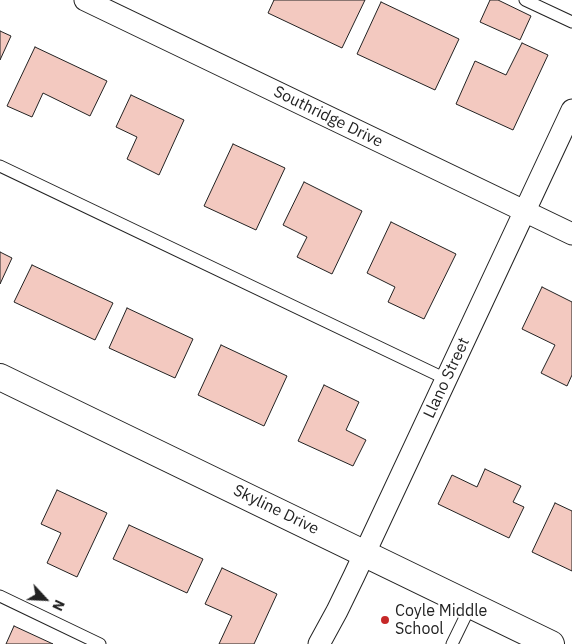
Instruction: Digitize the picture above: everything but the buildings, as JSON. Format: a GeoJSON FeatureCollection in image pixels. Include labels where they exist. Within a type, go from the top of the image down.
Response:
{"type":"FeatureCollection","features":[{"type":"Feature","properties":{"kind":"street","name":"Southridge Drive"},"geometry":{"type":"LineString","coordinates":[[85,0],[572,234]]}},
{"type":"Feature","properties":{"kind":"street","name":"Llano Street"},"geometry":{"type":"LineString","coordinates":[[319,644],[365,553],[572,110]]}},
{"type":"Feature","properties":{"kind":"street","name":"Skyline Drive"},"geometry":{"type":"LineString","coordinates":[[0,377],[471,605],[535,641]]}},
{"type":"Feature","properties":{"kind":"lane"},"geometry":{"type":"LineString","coordinates":[[525,0],[572,22]]}},
{"type":"Feature","properties":{"kind":"lane"},"geometry":{"type":"LineString","coordinates":[[0,166],[446,379]]}},
{"type":"Feature","properties":{"kind":"lane"},"geometry":{"type":"LineString","coordinates":[[0,596],[100,644]]}},
{"type":"Feature","properties":{"kind":"lane"},"geometry":{"type":"LineString","coordinates":[[452,644],[471,605]]}},
{"type":"Feature","properties":{"kind":"place","name":"Coyle Middle School"},"geometry":{"type":"Point","coordinates":[385,620]}}]}
